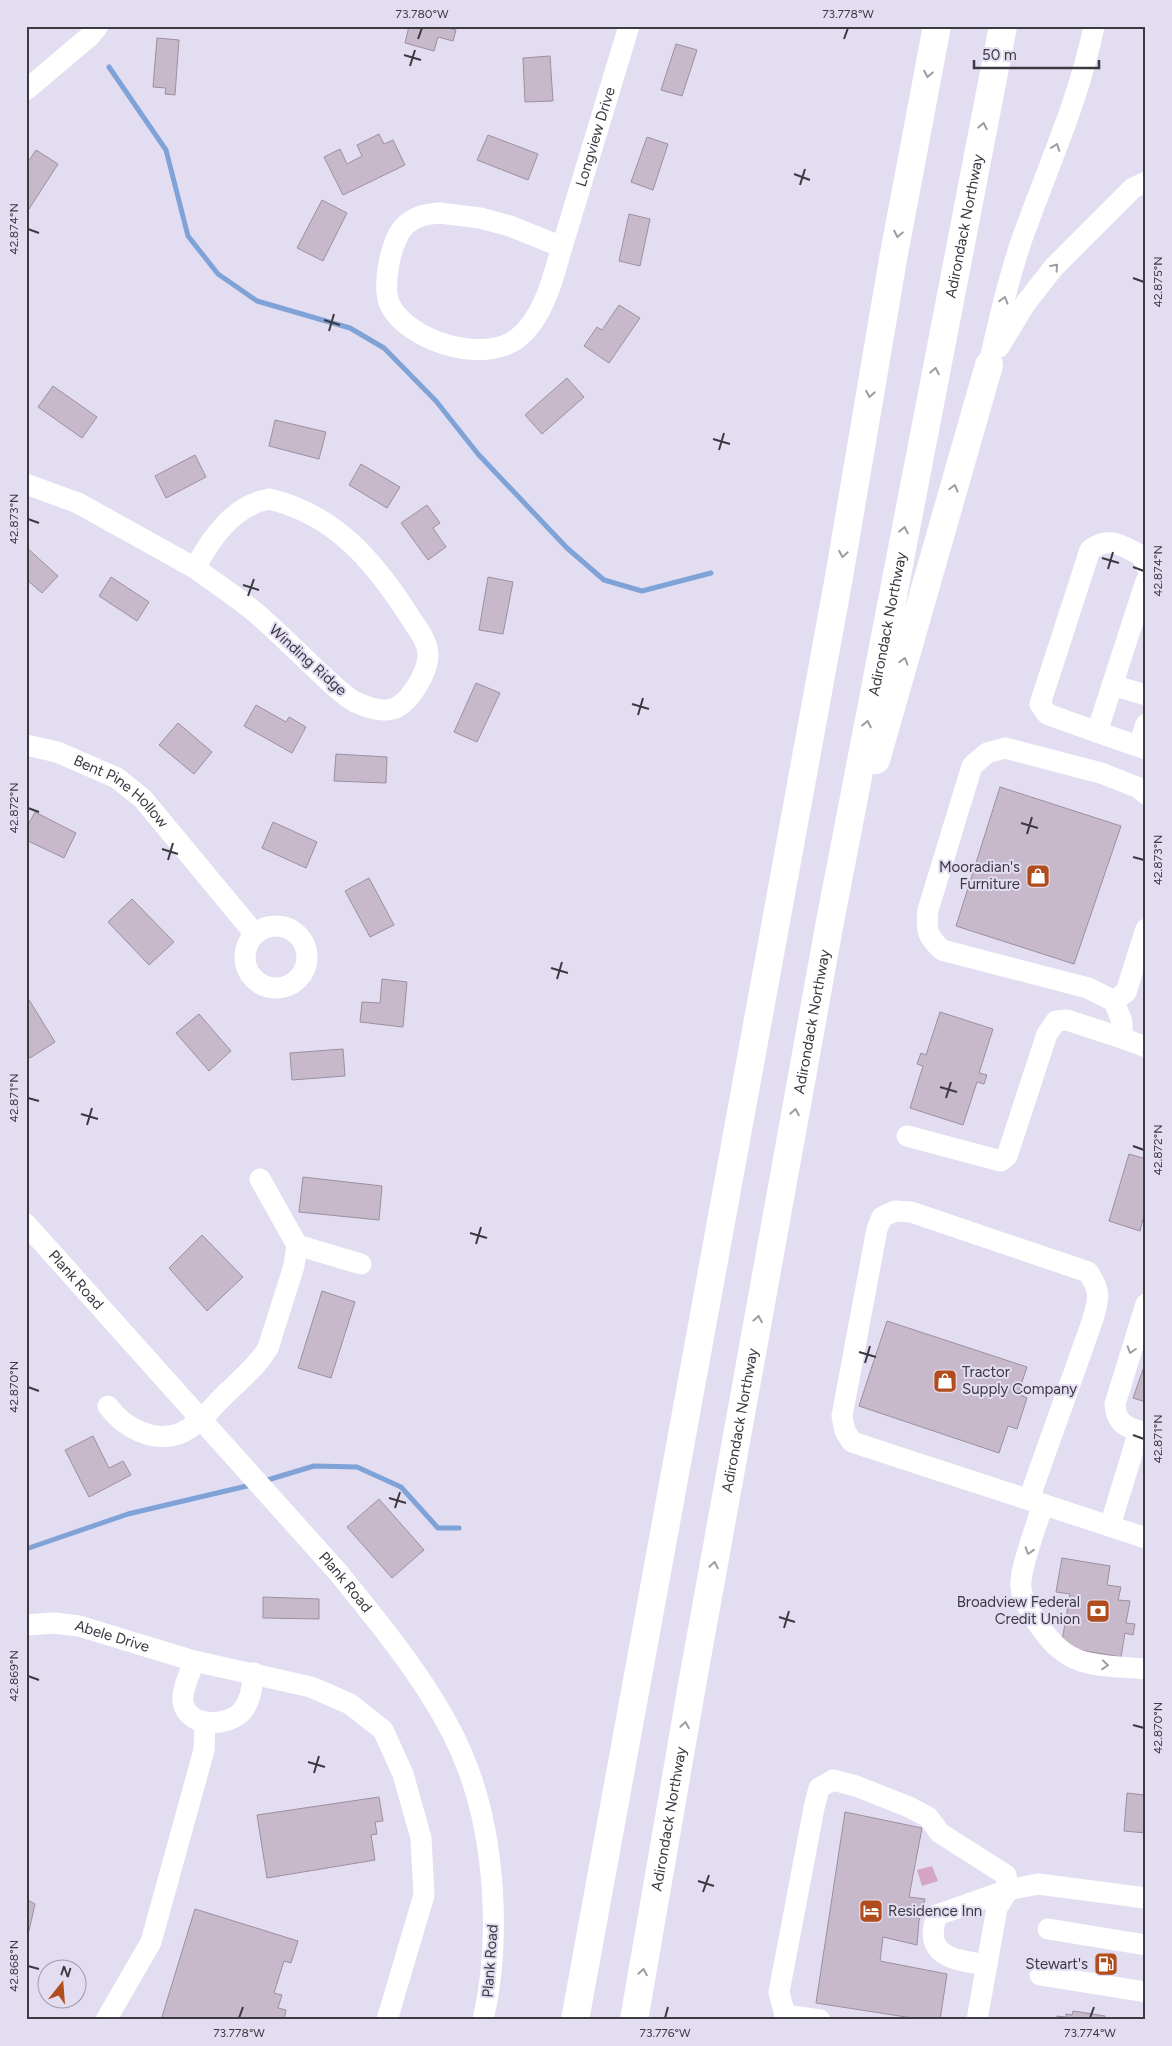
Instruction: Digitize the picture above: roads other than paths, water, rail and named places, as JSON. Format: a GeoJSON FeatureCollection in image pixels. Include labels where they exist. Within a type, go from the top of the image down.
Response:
{"type":"FeatureCollection","features":[{"type":"Feature","properties":{"kind":"highway"},"geometry":{"type":"LineString","coordinates":[[575,2020],[830,626],[893,259],[937,26]]}},
{"type":"Feature","properties":{"kind":"highway","name":"Adirondack Northway"},"geometry":{"type":"LineString","coordinates":[[634,2020],[692,1685],[829,927],[1003,26]]}},
{"type":"Feature","properties":{"kind":"highway"},"geometry":{"type":"LineString","coordinates":[[829,927],[989,365]]}},
{"type":"Feature","properties":{"kind":"street"},"geometry":{"type":"LineString","coordinates":[[26,90],[90,36],[98,26]]}},
{"type":"Feature","properties":{"kind":"street","name":"Longview Drive"},"geometry":{"type":"LineString","coordinates":[[562,247],[510,226],[480,218],[440,213],[420,216],[406,224],[399,231],[390,256],[386,289],[389,304],[401,320],[431,339],[450,346],[482,349],[505,345],[518,338],[537,314],[548,293],[562,247],[629,26]]}},
{"type":"Feature","properties":{"kind":"street"},"geometry":{"type":"LineString","coordinates":[[989,365],[1000,314],[1021,242],[1077,92],[1094,26]]}},
{"type":"Feature","properties":{"kind":"street"},"geometry":{"type":"LineString","coordinates":[[989,365],[1025,304],[1054,267],[1133,188],[1146,182]]}},
{"type":"Feature","properties":{"kind":"street","name":"Winding Ridge"},"geometry":{"type":"LineString","coordinates":[[26,484],[78,503],[195,568],[256,613],[331,683],[354,701],[378,710],[394,709],[409,697],[421,679],[428,654],[423,638],[393,591],[364,556],[337,531],[309,511],[269,499],[259,501],[238,513],[210,540],[195,568]]}},
{"type":"Feature","properties":{"kind":"street"},"geometry":{"type":"LineString","coordinates":[[1144,556],[1114,542],[1100,543],[1090,550],[1040,704],[1047,714],[1143,747],[1146,724]]}},
{"type":"Feature","properties":{"kind":"street"},"geometry":{"type":"LineString","coordinates":[[1097,732],[1146,581]]}},
{"type":"Feature","properties":{"kind":"street"},"geometry":{"type":"LineString","coordinates":[[1112,685],[1146,696]]}},
{"type":"Feature","properties":{"kind":"street","name":"Bent Pine Hollow"},"geometry":{"type":"LineString","coordinates":[[26,745],[57,752],[117,778],[143,799],[255,934]]}},
{"type":"Feature","properties":{"kind":"street"},"geometry":{"type":"LineString","coordinates":[[1122,1038],[1122,1022],[1114,1001],[1088,988],[970,959],[942,950],[931,939],[927,927],[928,910],[972,766],[987,753],[1005,748],[1014,750],[1101,773],[1139,788],[1146,794]]}},
{"type":"Feature","properties":{"kind":"street"},"geometry":{"type":"LineString","coordinates":[[1114,1001],[1126,992],[1146,929]]}},
{"type":"Feature","properties":{"kind":"street"},"geometry":{"type":"LineString","coordinates":[[907,1136],[1001,1161],[1007,1156],[1047,1034],[1056,1021],[1067,1020],[1146,1047]]}},
{"type":"Feature","properties":{"kind":"street"},"geometry":{"type":"LineString","coordinates":[[108,1406],[117,1418],[140,1432],[155,1436],[181,1433],[202,1419],[253,1369],[268,1348],[294,1266],[296,1245],[260,1179]]}},
{"type":"Feature","properties":{"kind":"street"},"geometry":{"type":"LineString","coordinates":[[1146,1538],[1110,1526],[1036,1502],[852,1442],[844,1431],[842,1416],[877,1228],[882,1217],[895,1211],[911,1212],[1088,1272],[1098,1287],[1098,1301],[1093,1319],[1036,1502],[1021,1581],[1022,1598],[1055,1648],[1065,1655],[1089,1663],[1146,1669]]}},
{"type":"Feature","properties":{"kind":"street","name":"Plank Road"},"geometry":{"type":"LineString","coordinates":[[26,1224],[336,1570],[374,1617],[412,1669],[462,1753],[477,1793],[494,1889],[493,1954],[483,2020]]}},
{"type":"Feature","properties":{"kind":"street"},"geometry":{"type":"LineString","coordinates":[[296,1245],[361,1264]]}},
{"type":"Feature","properties":{"kind":"street"},"geometry":{"type":"LineString","coordinates":[[1110,1526],[1143,1432],[1123,1425],[1115,1413],[1114,1404],[1146,1304]]}},
{"type":"Feature","properties":{"kind":"street","name":"Abele Drive"},"geometry":{"type":"LineString","coordinates":[[26,1625],[54,1622],[79,1626],[194,1661],[311,1686],[350,1704],[383,1730],[403,1774],[421,1838],[424,1895],[388,2020]]}},
{"type":"Feature","properties":{"kind":"street"},"geometry":{"type":"LineString","coordinates":[[194,1661],[184,1691],[183,1702],[187,1711],[205,1723],[223,1723],[237,1717],[245,1709],[250,1696],[254,1673]]}},
{"type":"Feature","properties":{"kind":"street"},"geometry":{"type":"LineString","coordinates":[[106,2020],[151,1942],[204,1750],[205,1723]]}},
{"type":"Feature","properties":{"kind":"street"},"geometry":{"type":"LineString","coordinates":[[820,2020],[785,2015],[779,1992],[819,1788],[833,1780],[856,1786],[909,1806],[928,1817],[940,1833],[1006,1875],[1008,1890],[997,1908],[977,2020]]}},
{"type":"Feature","properties":{"kind":"street"},"geometry":{"type":"LineString","coordinates":[[987,1965],[946,1957],[936,1945],[932,1930],[937,1915],[1008,1890],[1038,1884],[1146,1899],[1146,1912]]}},
{"type":"Feature","properties":{"kind":"street"},"geometry":{"type":"LineString","coordinates":[[1048,1929],[1146,1945]]}},
{"type":"Feature","properties":{"kind":"street"},"geometry":{"type":"LineString","coordinates":[[1040,1975],[1146,1993]]}},
{"type":"Feature","properties":{"kind":"waterway"},"geometry":{"type":"LineString","coordinates":[[109,67],[166,150],[188,236],[218,274],[257,301],[350,328],[384,348],[436,401],[478,454],[567,548],[604,580],[642,591],[711,573]]}},
{"type":"Feature","properties":{"kind":"waterway"},"geometry":{"type":"LineString","coordinates":[[264,1481],[314,1466],[357,1467],[401,1487],[438,1528],[459,1528]]}},
{"type":"Feature","properties":{"kind":"waterway"},"geometry":{"type":"LineString","coordinates":[[26,1549],[128,1514],[251,1485]]}},
{"type":"Feature","properties":{"kind":"place","name":"Mooradian's Furniture"},"geometry":{"type":"Point","coordinates":[1038,876]}},
{"type":"Feature","properties":{"kind":"place","name":"Tractor Supply Company"},"geometry":{"type":"Point","coordinates":[945,1381]}},
{"type":"Feature","properties":{"kind":"place","name":"Broadview Federal Credit Union"},"geometry":{"type":"Point","coordinates":[1098,1611]}},
{"type":"Feature","properties":{"kind":"place","name":"Residence Inn"},"geometry":{"type":"Point","coordinates":[871,1911]}},
{"type":"Feature","properties":{"kind":"place","name":"Stewart's"},"geometry":{"type":"Point","coordinates":[1106,1964]}}]}
